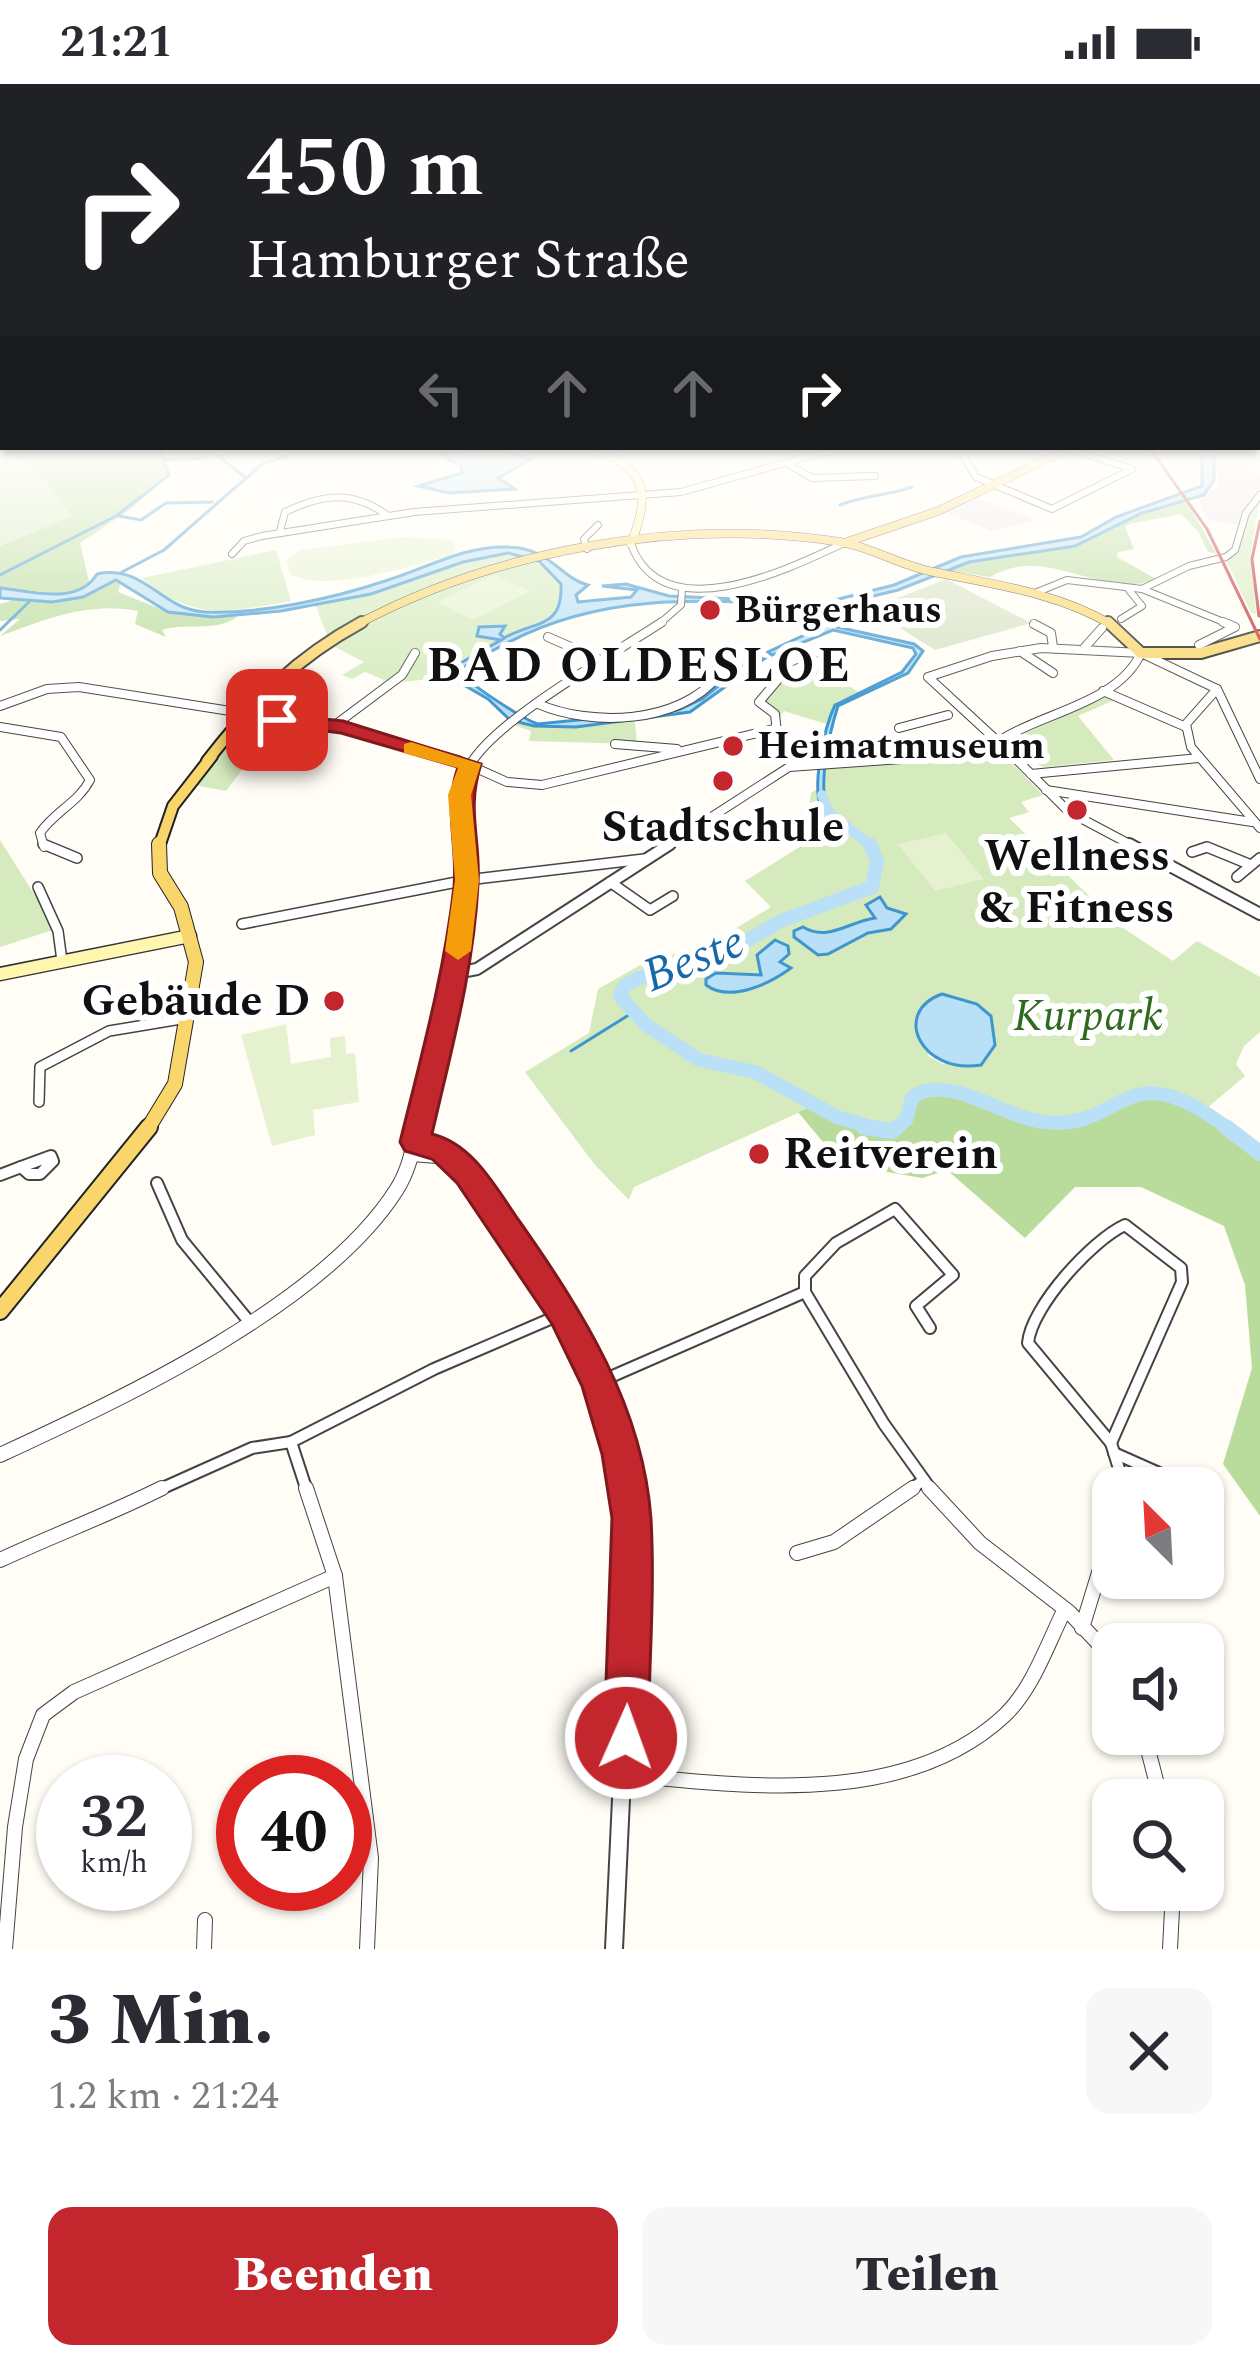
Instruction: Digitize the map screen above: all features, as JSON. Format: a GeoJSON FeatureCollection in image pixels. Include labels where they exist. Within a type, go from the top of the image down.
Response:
{"type":"FeatureCollection","features":[{"type":"Feature","properties":{"kind":"main road"},"geometry":{"type":"LineString","coordinates":[[861,543],[875,537]]}},
{"type":"Feature","properties":{"kind":"main road"},"geometry":{"type":"LineString","coordinates":[[0,1310],[162,1110],[175,1084],[192,987],[185,935],[160,873],[160,831],[244,716],[340,634],[437,587],[526,561],[632,540],[861,543],[921,569],[1035,593],[1110,624],[1133,639],[1141,653],[1226,648],[1260,636]]}},
{"type":"Feature","properties":{"kind":"main road"},"geometry":{"type":"LineString","coordinates":[[0,974],[185,935]]}},
{"type":"Feature","properties":{"kind":"street"},"geometry":{"type":"LineString","coordinates":[[232,554],[244,541],[258,537]]}},
{"type":"Feature","properties":{"kind":"street"},"geometry":{"type":"LineString","coordinates":[[586,537],[586,549]]}},
{"type":"Feature","properties":{"kind":"street"},"geometry":{"type":"LineString","coordinates":[[1035,593],[1066,580],[1142,589],[1235,550],[1238,537]]}},
{"type":"Feature","properties":{"kind":"street"},"geometry":{"type":"LineString","coordinates":[[632,540],[644,568],[682,595],[770,579],[830,544],[861,543]]}},
{"type":"Feature","properties":{"kind":"street"},"geometry":{"type":"LineString","coordinates":[[1142,589],[1235,627],[1199,645]]}},
{"type":"Feature","properties":{"kind":"street"},"geometry":{"type":"LineString","coordinates":[[1120,619],[1142,606],[1129,590]]}},
{"type":"Feature","properties":{"kind":"street"},"geometry":{"type":"LineString","coordinates":[[0,1455],[99,1408],[248,1319],[333,1260],[376,1222],[397,1190],[414,1148],[456,974],[467,880],[460,795],[470,764],[511,723],[667,619],[682,595]]}},
{"type":"Feature","properties":{"kind":"street"},"geometry":{"type":"LineString","coordinates":[[769,615],[812,624]]}},
{"type":"Feature","properties":{"kind":"street"},"geometry":{"type":"LineString","coordinates":[[1034,624],[1051,633],[1053,647]]}},
{"type":"Feature","properties":{"kind":"street"},"geometry":{"type":"LineString","coordinates":[[1085,646],[1102,628]]}},
{"type":"Feature","properties":{"kind":"street"},"geometry":{"type":"LineString","coordinates":[[548,637],[605,662]]}},
{"type":"Feature","properties":{"kind":"street"},"geometry":{"type":"LineString","coordinates":[[1260,779],[1217,688],[1141,653],[1085,646],[1020,651],[945,670],[930,675],[928,681],[956,713],[999,742],[1089,825],[1260,914]]}},
{"type":"Feature","properties":{"kind":"street"},"geometry":{"type":"LineString","coordinates":[[1020,651],[1053,673]]}},
{"type":"Feature","properties":{"kind":"street"},"geometry":{"type":"LineString","coordinates":[[335,725],[369,695],[404,675],[415,652]]}},
{"type":"Feature","properties":{"kind":"street"},"geometry":{"type":"LineString","coordinates":[[456,974],[477,969],[797,764],[943,756],[999,742],[1103,691],[1134,670],[1141,653]]}},
{"type":"Feature","properties":{"kind":"street"},"geometry":{"type":"LineString","coordinates":[[1172,667],[1169,659],[1176,654]]}},
{"type":"Feature","properties":{"kind":"street"},"geometry":{"type":"LineString","coordinates":[[778,743],[776,717],[761,705],[761,697],[782,675],[813,662]]}},
{"type":"Feature","properties":{"kind":"street"},"geometry":{"type":"LineString","coordinates":[[538,704],[563,717],[650,712],[688,702],[711,688],[718,676]]}},
{"type":"Feature","properties":{"kind":"street"},"geometry":{"type":"LineString","coordinates":[[0,706],[57,688],[84,687],[244,716],[335,725],[470,764],[507,782],[542,784],[774,729]]}},
{"type":"Feature","properties":{"kind":"street"},"geometry":{"type":"LineString","coordinates":[[1217,688],[1186,727],[1188,743],[1256,825]]}},
{"type":"Feature","properties":{"kind":"street"},"geometry":{"type":"LineString","coordinates":[[1103,691],[1186,727]]}},
{"type":"Feature","properties":{"kind":"street"},"geometry":{"type":"LineString","coordinates":[[898,728],[956,713]]}},
{"type":"Feature","properties":{"kind":"street"},"geometry":{"type":"LineString","coordinates":[[0,727],[12,733],[48,733],[65,739],[90,780],[84,794],[46,819],[40,833],[44,848],[76,858]]}},
{"type":"Feature","properties":{"kind":"street"},"geometry":{"type":"LineString","coordinates":[[755,732],[778,743],[797,764]]}},
{"type":"Feature","properties":{"kind":"street"},"geometry":{"type":"LineString","coordinates":[[615,744],[682,750]]}},
{"type":"Feature","properties":{"kind":"street"},"geometry":{"type":"LineString","coordinates":[[1031,774],[1200,758]]}},
{"type":"Feature","properties":{"kind":"street"},"geometry":{"type":"LineString","coordinates":[[1046,790],[1256,825]]}},
{"type":"Feature","properties":{"kind":"street"},"geometry":{"type":"LineString","coordinates":[[1192,852],[1207,847],[1256,861]]}},
{"type":"Feature","properties":{"kind":"street"},"geometry":{"type":"LineString","coordinates":[[242,924],[467,880],[644,860]]}},
{"type":"Feature","properties":{"kind":"street"},"geometry":{"type":"LineString","coordinates":[[1237,878],[1256,861]]}},
{"type":"Feature","properties":{"kind":"street"},"geometry":{"type":"LineString","coordinates":[[610,882],[650,910],[674,896]]}},
{"type":"Feature","properties":{"kind":"street"},"geometry":{"type":"LineString","coordinates":[[38,886],[58,931],[62,961]]}},
{"type":"Feature","properties":{"kind":"street"},"geometry":{"type":"LineString","coordinates":[[39,1102],[40,1067],[83,1042],[109,1031],[189,1018]]}},
{"type":"Feature","properties":{"kind":"street"},"geometry":{"type":"LineString","coordinates":[[414,1148],[450,1157],[468,1174],[564,1313],[599,1382],[621,1454],[631,1518],[614,1949]]}},
{"type":"Feature","properties":{"kind":"street"},"geometry":{"type":"LineString","coordinates":[[0,1174],[21,1167]]}},
{"type":"Feature","properties":{"kind":"street"},"geometry":{"type":"LineString","coordinates":[[157,1183],[182,1240],[248,1319]]}},
{"type":"Feature","properties":{"kind":"street"},"geometry":{"type":"LineString","coordinates":[[930,1328],[916,1306],[953,1275],[895,1209],[836,1244],[805,1276],[805,1292],[925,1480],[980,1543],[1092,1638]]}},
{"type":"Feature","properties":{"kind":"street"},"geometry":{"type":"LineString","coordinates":[[1119,1467],[1113,1448],[1182,1282],[1180,1268],[1125,1225],[1112,1228],[1093,1245],[1029,1330],[1028,1343],[1113,1448],[1148,1467]]}},
{"type":"Feature","properties":{"kind":"street"},"geometry":{"type":"LineString","coordinates":[[599,1382],[805,1292]]}},
{"type":"Feature","properties":{"kind":"street"},"geometry":{"type":"LineString","coordinates":[[0,1560],[107,1516],[196,1470],[275,1439],[291,1442],[434,1369],[564,1313]]}},
{"type":"Feature","properties":{"kind":"street"},"geometry":{"type":"LineString","coordinates":[[291,1442],[335,1576],[371,1858],[367,1949]]}},
{"type":"Feature","properties":{"kind":"street"},"geometry":{"type":"LineString","coordinates":[[796,1553],[834,1542],[925,1480]]}},
{"type":"Feature","properties":{"kind":"street"},"geometry":{"type":"LineString","coordinates":[[4,1949],[10,1851],[32,1739],[44,1714],[74,1692],[335,1576]]}},
{"type":"Feature","properties":{"kind":"street"},"geometry":{"type":"LineString","coordinates":[[1082,1628],[1092,1595]]}},
{"type":"Feature","properties":{"kind":"street"},"geometry":{"type":"LineString","coordinates":[[624,1775],[787,1784],[914,1768],[955,1751],[1008,1712],[1064,1611]]}},
{"type":"Feature","properties":{"kind":"street"},"geometry":{"type":"LineString","coordinates":[[1170,1949],[1172,1911]]}},
{"type":"Feature","properties":{"kind":"street"},"geometry":{"type":"LineString","coordinates":[[204,1949],[205,1920]]}},
{"type":"Feature","properties":{"kind":"green space"},"geometry":{"type":"Polygon","coordinates":[[[0,537],[22,537],[0,546],[0,537]]]}},
{"type":"Feature","properties":{"kind":"green space"},"geometry":{"type":"Polygon","coordinates":[[[22,537],[89,537],[80,543],[90,586],[70,594],[0,588],[0,546],[22,537]]]}},
{"type":"Feature","properties":{"kind":"green space"},"geometry":{"type":"Polygon","coordinates":[[[403,537],[451,540],[456,545],[453,555],[370,576],[325,581],[290,574],[287,560],[301,550],[403,537]]]}},
{"type":"Feature","properties":{"kind":"green space"},"geometry":{"type":"Polygon","coordinates":[[[1093,537],[1129,537],[1134,549],[1118,552],[1117,557],[1158,580],[1114,583],[1031,566],[990,577],[947,570],[969,562],[1075,546],[1093,537]]]}},
{"type":"Feature","properties":{"kind":"green space"},"geometry":{"type":"Polygon","coordinates":[[[1201,537],[1207,537],[1216,553],[1208,552],[1201,537]]]}},
{"type":"Feature","properties":{"kind":"green space"},"geometry":{"type":"Polygon","coordinates":[[[1240,537],[1253,537],[1256,614],[1251,613],[1225,558],[1234,554],[1240,537]]]}},
{"type":"Feature","properties":{"kind":"green space"},"geometry":{"type":"Polygon","coordinates":[[[276,550],[291,601],[230,610],[195,608],[142,578],[276,550]]]}},
{"type":"Feature","properties":{"kind":"green space"},"geometry":{"type":"Polygon","coordinates":[[[508,553],[539,561],[561,584],[562,605],[555,617],[459,661],[450,669],[450,677],[391,683],[365,672],[352,679],[342,675],[364,662],[331,645],[315,604],[371,594],[463,562],[508,553]]]}},
{"type":"Feature","properties":{"kind":"green space"},"geometry":{"type":"Polygon","coordinates":[[[494,575],[530,591],[473,620],[437,602],[494,575]]]}},
{"type":"Feature","properties":{"kind":"green space"},"geometry":{"type":"Polygon","coordinates":[[[946,579],[1031,623],[935,650],[870,609],[946,579]]]}},
{"type":"Feature","properties":{"kind":"green space"},"geometry":{"type":"Polygon","coordinates":[[[121,581],[118,592],[168,612],[237,617],[219,625],[162,630],[166,637],[135,624],[138,611],[102,608],[68,613],[0,636],[20,619],[0,621],[0,604],[52,602],[121,581]]]}},
{"type":"Feature","properties":{"kind":"green space"},"geometry":{"type":"Polygon","coordinates":[[[813,664],[860,693],[838,701],[826,724],[784,711],[780,716],[764,701],[785,676],[813,664]]]}},
{"type":"Feature","properties":{"kind":"green space"},"geometry":{"type":"Polygon","coordinates":[[[1101,695],[1114,700],[1078,716],[1114,760],[1044,767],[1030,761],[1014,739],[1101,695]]]}},
{"type":"Feature","properties":{"kind":"green space"},"geometry":{"type":"Polygon","coordinates":[[[635,722],[637,744],[529,741],[531,731],[511,724],[545,727],[635,722]]]}},
{"type":"Feature","properties":{"kind":"green space"},"geometry":{"type":"Polygon","coordinates":[[[246,723],[275,725],[226,791],[194,785],[246,723]]]}},
{"type":"Feature","properties":{"kind":"green space","name":"Kurpark"},"geometry":{"type":"Polygon","coordinates":[[[987,752],[1003,754],[1043,795],[1021,802],[1029,812],[1009,818],[1120,926],[1173,961],[1197,941],[1260,977],[1260,1032],[1244,1046],[1236,1064],[1245,1076],[1201,1113],[1178,1100],[1142,1094],[1077,1119],[1035,1121],[967,1098],[931,1094],[911,1097],[906,1120],[871,1130],[811,1107],[634,1187],[629,1200],[595,1165],[525,1072],[589,1033],[598,989],[649,960],[705,947],[771,907],[745,881],[833,826],[809,809],[811,793],[817,789],[817,800],[823,802],[826,768],[947,761],[987,752]],[[942,994],[927,1001],[928,1056],[943,1064],[995,1045],[987,1015],[942,994]]]}},
{"type":"Feature","properties":{"kind":"green space"},"geometry":{"type":"Polygon","coordinates":[[[946,833],[984,879],[935,891],[898,844],[946,833]]]}},
{"type":"Feature","properties":{"kind":"green space"},"geometry":{"type":"Polygon","coordinates":[[[0,840],[56,929],[0,947],[0,840]]]}},
{"type":"Feature","properties":{"kind":"green space"},"geometry":{"type":"Polygon","coordinates":[[[286,1024],[291,1064],[331,1057],[330,1038],[345,1036],[346,1054],[355,1053],[359,1102],[313,1110],[315,1135],[272,1146],[241,1035],[286,1024]]]}},
{"type":"Feature","properties":{"kind":"green space"},"geometry":{"type":"Polygon","coordinates":[[[920,1090],[952,1094],[1044,1122],[1076,1118],[1140,1094],[1167,1092],[1203,1110],[1260,1153],[1260,1516],[1223,1464],[1252,1368],[1245,1285],[1224,1226],[1141,1187],[1075,1187],[1025,1238],[947,1170],[922,1178],[841,1164],[798,1112],[811,1107],[861,1128],[892,1131],[906,1120],[911,1097],[920,1090]]]}},
{"type":"Feature","properties":{"kind":"water"},"geometry":{"type":"Polygon","coordinates":[[[1093,537],[1075,546],[969,562],[898,590],[840,604],[837,627],[914,644],[923,651],[908,673],[838,706],[824,774],[828,811],[822,810],[819,800],[818,774],[835,705],[902,672],[916,654],[913,648],[833,630],[772,655],[768,652],[832,622],[831,607],[706,601],[625,606],[546,625],[459,671],[538,724],[678,710],[702,699],[754,657],[764,659],[690,712],[576,727],[534,726],[510,720],[488,699],[450,677],[450,669],[501,640],[477,636],[479,627],[505,626],[500,634],[504,638],[545,621],[557,609],[561,584],[539,561],[508,553],[463,562],[371,594],[281,611],[213,617],[168,612],[116,580],[83,597],[52,602],[0,598],[0,588],[66,593],[89,584],[97,574],[114,573],[141,581],[190,609],[250,611],[342,594],[461,554],[508,547],[535,552],[588,585],[576,595],[578,602],[631,597],[637,590],[602,586],[626,584],[669,596],[823,603],[894,585],[961,557],[1093,537]]]}},
{"type":"Feature","properties":{"kind":"water"},"geometry":{"type":"Polygon","coordinates":[[[880,897],[887,908],[906,914],[891,929],[868,933],[818,955],[794,937],[794,931],[803,927],[830,932],[875,918],[866,905],[880,897]]]}},
{"type":"Feature","properties":{"kind":"water"},"geometry":{"type":"Polygon","coordinates":[[[775,940],[788,946],[789,954],[780,962],[791,968],[782,974],[738,992],[706,985],[706,979],[716,973],[761,975],[757,955],[775,940]]]}},
{"type":"Feature","properties":{"kind":"water"},"geometry":{"type":"Polygon","coordinates":[[[942,994],[977,1004],[991,1016],[995,1045],[981,1065],[942,1061],[920,1040],[918,1014],[942,994]]]}},
{"type":"Feature","properties":{"kind":"waterway"},"geometry":{"type":"LineString","coordinates":[[0,575],[75,537]]}},
{"type":"Feature","properties":{"kind":"waterway"},"geometry":{"type":"LineString","coordinates":[[122,572],[179,537]]}},
{"type":"Feature","properties":{"kind":"waterway"},"geometry":{"type":"LineString","coordinates":[[0,630],[29,602]]}},
{"type":"Feature","properties":{"kind":"waterway","name":"Beste"},"geometry":{"type":"LineString","coordinates":[[822,795],[828,811],[871,846]]}},
{"type":"Feature","properties":{"kind":"waterway","name":"Beste"},"geometry":{"type":"LineString","coordinates":[[871,846],[877,861],[872,887],[781,921],[701,967],[639,978],[625,985],[620,996],[646,1025],[699,1060],[755,1072],[837,1117],[879,1129]]}},
{"type":"Feature","properties":{"kind":"waterway"},"geometry":{"type":"LineString","coordinates":[[571,1051],[632,1013]]}},
{"type":"Feature","properties":{"kind":"waterway","name":"Beste"},"geometry":{"type":"LineString","coordinates":[[893,1130],[906,1120],[912,1097],[942,1090],[1038,1121],[1067,1122],[1090,1117],[1125,1099],[1166,1095],[1229,1130]]}},
{"type":"Feature","properties":{"kind":"waterway","name":"Beste"},"geometry":{"type":"LineString","coordinates":[[864,1127],[879,1129]]}},
{"type":"Feature","properties":{"kind":"waterway","name":"Beste"},"geometry":{"type":"LineString","coordinates":[[879,1129],[897,1127]]}},
{"type":"Feature","properties":{"kind":"waterway","name":"Beste"},"geometry":{"type":"LineString","coordinates":[[1226,1127],[1229,1130]]}},
{"type":"Feature","properties":{"kind":"waterway","name":"Beste"},"geometry":{"type":"LineString","coordinates":[[1229,1130],[1260,1153]]}},
{"type":"Feature","properties":{"kind":"railway"},"geometry":{"type":"LineString","coordinates":[[1211,537],[1260,639]]}},
{"type":"Feature","properties":{"kind":"railway"},"geometry":{"type":"LineString","coordinates":[[1257,537],[1252,559],[1259,616]]}},
{"type":"Feature","properties":{"kind":"slow traffic"},"geometry":{"type":"LineString","coordinates":[[411,749],[470,764],[460,795],[467,880],[458,951]]}},
{"type":"Feature","properties":{"kind":"place","name":"Bürgerhaus"},"geometry":{"type":"Point","coordinates":[710,610]}},
{"type":"Feature","properties":{"kind":"place","name":"Heimatmuseum"},"geometry":{"type":"Point","coordinates":[733,746]}},
{"type":"Feature","properties":{"kind":"place","name":"Stadtschule"},"geometry":{"type":"Point","coordinates":[723,781]}},
{"type":"Feature","properties":{"kind":"place","name":"Wellness & Fitness"},"geometry":{"type":"Point","coordinates":[1077,810]}},
{"type":"Feature","properties":{"kind":"place","name":"Gebäude D"},"geometry":{"type":"Point","coordinates":[334,1001]}},
{"type":"Feature","properties":{"kind":"place","name":"Reitverein"},"geometry":{"type":"Point","coordinates":[759,1154]}},
{"type":"Feature","properties":{"kind":"district","name":"BAD OLDESLOE"},"geometry":{"type":"Point","coordinates":[640,666]}},
{"type":"Feature","properties":{"kind":"route"},"geometry":{"type":"LineString","coordinates":[[277,720],[343,727],[470,764],[460,795],[467,880],[456,974],[415,1142],[441,1149],[468,1174],[564,1313],[599,1382],[621,1454],[631,1518],[626,1738]]}}]}
